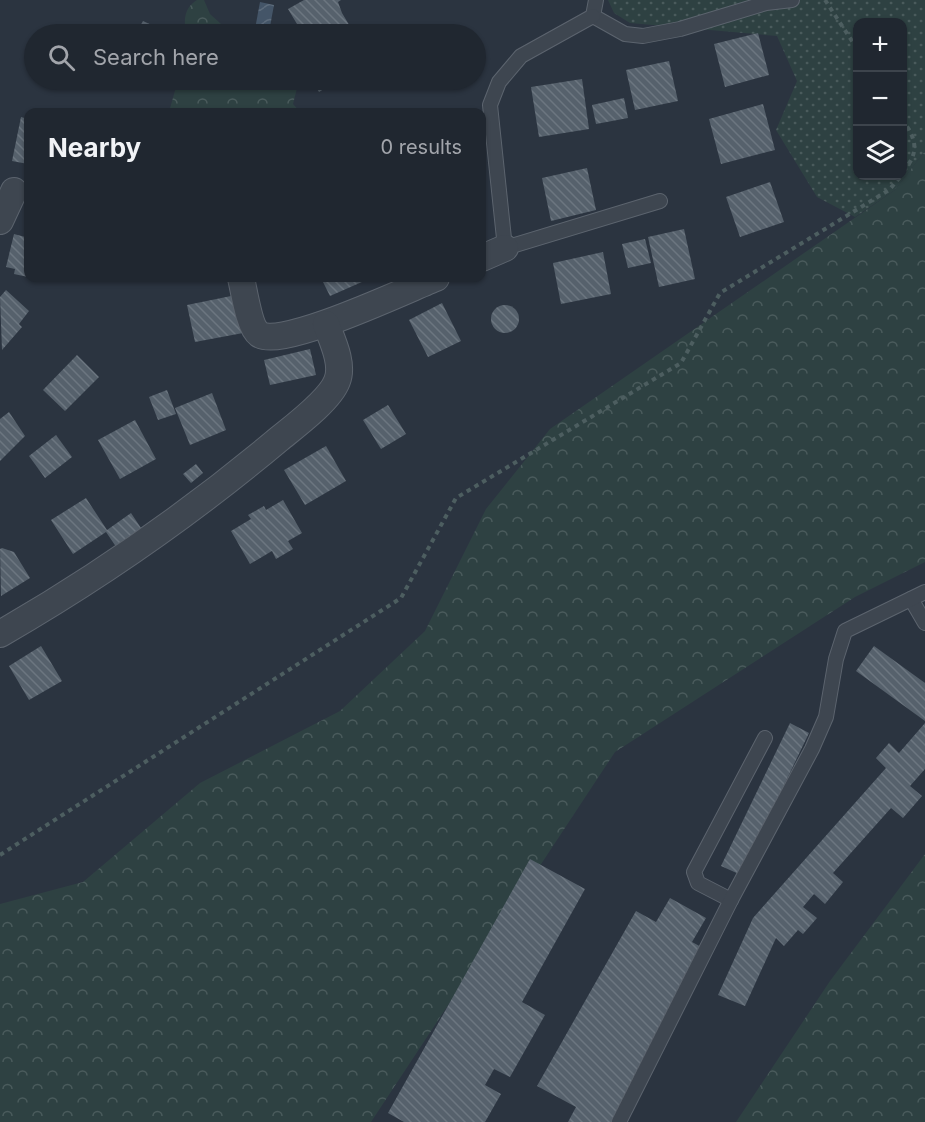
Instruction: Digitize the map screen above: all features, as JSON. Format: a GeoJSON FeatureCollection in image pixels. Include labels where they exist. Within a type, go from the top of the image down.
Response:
{"type":"FeatureCollection","features":[{"type":"Feature","properties":{"kind":"street"},"geometry":{"type":"LineString","coordinates":[[0,221],[14,191]]}},
{"type":"Feature","properties":{"kind":"street"},"geometry":{"type":"LineString","coordinates":[[486,256],[505,248]]}},
{"type":"Feature","properties":{"kind":"street"},"geometry":{"type":"LineString","coordinates":[[242,282],[254,328],[259,335],[272,339],[326,324],[426,282]]}},
{"type":"Feature","properties":{"kind":"street"},"geometry":{"type":"LineString","coordinates":[[0,634],[73,592],[218,490],[314,409],[337,381],[338,358],[326,324]]}},
{"type":"Feature","properties":{"kind":"lane"},"geometry":{"type":"LineString","coordinates":[[593,16],[596,0]]}},
{"type":"Feature","properties":{"kind":"lane"},"geometry":{"type":"LineString","coordinates":[[593,16],[625,34],[643,36],[680,29],[766,3],[792,0]]}},
{"type":"Feature","properties":{"kind":"lane"},"geometry":{"type":"LineString","coordinates":[[593,16],[521,56],[499,82],[490,105],[505,248],[660,201]]}},
{"type":"Feature","properties":{"kind":"lane"},"geometry":{"type":"LineString","coordinates":[[619,1122],[731,900],[813,749],[826,717],[836,659],[845,631],[925,592]]}},
{"type":"Feature","properties":{"kind":"lane"},"geometry":{"type":"LineString","coordinates":[[911,599],[925,622]]}},
{"type":"Feature","properties":{"kind":"lane"},"geometry":{"type":"LineString","coordinates":[[731,900],[698,883],[694,872],[765,738]]}},
{"type":"Feature","properties":{"kind":"path"},"geometry":{"type":"LineString","coordinates":[[825,0],[853,42]]}},
{"type":"Feature","properties":{"kind":"path"},"geometry":{"type":"LineString","coordinates":[[907,125],[914,136],[914,160],[907,168]]}},
{"type":"Feature","properties":{"kind":"path"},"geometry":{"type":"LineString","coordinates":[[0,855],[401,598],[456,498],[681,363],[720,292],[889,190],[897,180]]}},
{"type":"Feature","properties":{"kind":"green space"},"geometry":{"type":"Polygon","coordinates":[[[197,0],[204,0],[210,14],[221,24],[185,24],[187,11],[197,0]]]}},
{"type":"Feature","properties":{"kind":"green space"},"geometry":{"type":"Polygon","coordinates":[[[608,0],[925,0],[925,151],[907,174],[907,18],[853,18],[853,180],[903,180],[895,190],[855,217],[817,197],[776,130],[797,81],[777,36],[630,23],[614,13],[608,0]]]}},
{"type":"Feature","properties":{"kind":"green space"},"geometry":{"type":"Polygon","coordinates":[[[175,90],[296,90],[293,104],[296,108],[170,108],[175,90]]]}},
{"type":"Feature","properties":{"kind":"green space"},"geometry":{"type":"Polygon","coordinates":[[[925,151],[925,562],[855,597],[615,752],[371,1122],[0,1122],[0,904],[83,882],[200,783],[340,711],[425,631],[486,509],[550,429],[895,190],[903,180],[907,180],[907,174],[925,151]]]}},
{"type":"Feature","properties":{"kind":"green space"},"geometry":{"type":"Polygon","coordinates":[[[925,854],[925,1122],[736,1122],[830,981],[925,854]]]}},
{"type":"Feature","properties":{"kind":"water"},"geometry":{"type":"Polygon","coordinates":[[[260,2],[274,5],[270,24],[256,24],[260,2]]]}},
{"type":"Feature","properties":{"kind":"building"},"geometry":{"type":"Polygon","coordinates":[[[304,0],[341,0],[338,2],[349,24],[297,24],[288,9],[304,0]]]}},
{"type":"Feature","properties":{"kind":"building"},"geometry":{"type":"Polygon","coordinates":[[[758,33],[769,75],[725,87],[714,44],[758,33]]]}},
{"type":"Feature","properties":{"kind":"building"},"geometry":{"type":"Polygon","coordinates":[[[669,61],[678,101],[635,110],[626,70],[669,61]]]}},
{"type":"Feature","properties":{"kind":"building"},"geometry":{"type":"Polygon","coordinates":[[[582,79],[589,129],[539,137],[531,87],[582,79]]]}},
{"type":"Feature","properties":{"kind":"building"},"geometry":{"type":"Polygon","coordinates":[[[624,98],[628,118],[596,124],[592,105],[624,98]]]}},
{"type":"Feature","properties":{"kind":"building"},"geometry":{"type":"Polygon","coordinates":[[[763,104],[775,150],[721,164],[709,119],[763,104]]]}},
{"type":"Feature","properties":{"kind":"building"},"geometry":{"type":"Polygon","coordinates":[[[21,117],[24,118],[24,163],[12,161],[21,117]]]}},
{"type":"Feature","properties":{"kind":"building"},"geometry":{"type":"Polygon","coordinates":[[[587,168],[596,210],[551,221],[542,178],[587,168]]]}},
{"type":"Feature","properties":{"kind":"building"},"geometry":{"type":"Polygon","coordinates":[[[770,182],[784,222],[740,237],[726,197],[770,182]]]}},
{"type":"Feature","properties":{"kind":"building"},"geometry":{"type":"Polygon","coordinates":[[[684,229],[695,279],[659,287],[648,237],[684,229]]]}},
{"type":"Feature","properties":{"kind":"building"},"geometry":{"type":"Polygon","coordinates":[[[14,234],[24,237],[24,276],[14,274],[15,269],[6,267],[14,234]]]}},
{"type":"Feature","properties":{"kind":"building"},"geometry":{"type":"Polygon","coordinates":[[[645,239],[651,263],[628,268],[622,244],[645,239]]]}},
{"type":"Feature","properties":{"kind":"building"},"geometry":{"type":"Polygon","coordinates":[[[603,252],[611,294],[561,304],[553,263],[603,252]]]}},
{"type":"Feature","properties":{"kind":"building"},"geometry":{"type":"Polygon","coordinates":[[[323,282],[362,282],[330,296],[323,282]]]}},
{"type":"Feature","properties":{"kind":"building"},"geometry":{"type":"Polygon","coordinates":[[[6,290],[29,311],[19,324],[22,327],[2,350],[0,297],[6,290]]]}},
{"type":"Feature","properties":{"kind":"building"},"geometry":{"type":"Polygon","coordinates":[[[236,295],[243,333],[195,342],[187,305],[236,295]]]}},
{"type":"Feature","properties":{"kind":"building"},"geometry":{"type":"Polygon","coordinates":[[[442,303],[461,341],[428,357],[409,320],[442,303]]]}},
{"type":"Feature","properties":{"kind":"building"},"geometry":{"type":"Polygon","coordinates":[[[505,305],[515,309],[519,319],[515,329],[505,333],[495,329],[491,319],[495,309],[505,305]]]}},
{"type":"Feature","properties":{"kind":"building"},"geometry":{"type":"Polygon","coordinates":[[[310,349],[316,375],[270,385],[264,360],[310,349]]]}},
{"type":"Feature","properties":{"kind":"building"},"geometry":{"type":"Polygon","coordinates":[[[77,355],[99,377],[65,411],[43,390],[77,355]]]}},
{"type":"Feature","properties":{"kind":"building"},"geometry":{"type":"Polygon","coordinates":[[[167,390],[176,414],[158,420],[149,397],[167,390]]]}},
{"type":"Feature","properties":{"kind":"building"},"geometry":{"type":"Polygon","coordinates":[[[212,393],[226,430],[190,445],[175,408],[212,393]]]}},
{"type":"Feature","properties":{"kind":"building"},"geometry":{"type":"Polygon","coordinates":[[[388,405],[406,434],[381,449],[363,420],[388,405]]]}},
{"type":"Feature","properties":{"kind":"building"},"geometry":{"type":"Polygon","coordinates":[[[9,412],[25,436],[0,461],[0,419],[9,412]]]}},
{"type":"Feature","properties":{"kind":"building"},"geometry":{"type":"Polygon","coordinates":[[[135,420],[156,459],[120,479],[98,440],[135,420]]]}},
{"type":"Feature","properties":{"kind":"building"},"geometry":{"type":"Polygon","coordinates":[[[56,435],[72,457],[45,478],[29,456],[56,435]]]}},
{"type":"Feature","properties":{"kind":"building"},"geometry":{"type":"Polygon","coordinates":[[[326,446],[346,481],[305,505],[284,470],[326,446]]]}},
{"type":"Feature","properties":{"kind":"building"},"geometry":{"type":"Polygon","coordinates":[[[196,464],[203,473],[191,483],[183,474],[196,464]]]}},
{"type":"Feature","properties":{"kind":"building"},"geometry":{"type":"Polygon","coordinates":[[[86,498],[107,530],[131,513],[147,537],[121,554],[106,532],[73,554],[51,520],[86,498]]]}},
{"type":"Feature","properties":{"kind":"building"},"geometry":{"type":"Polygon","coordinates":[[[283,500],[302,533],[288,541],[293,549],[276,559],[272,551],[250,564],[231,531],[251,519],[248,515],[264,506],[266,510],[283,500]]]}},
{"type":"Feature","properties":{"kind":"building"},"geometry":{"type":"Polygon","coordinates":[[[0,549],[14,552],[30,578],[1,596],[0,549]]]}},
{"type":"Feature","properties":{"kind":"building"},"geometry":{"type":"Polygon","coordinates":[[[41,646],[62,681],[29,700],[9,666],[41,646]]]}},
{"type":"Feature","properties":{"kind":"building"},"geometry":{"type":"Polygon","coordinates":[[[874,646],[925,683],[925,721],[856,671],[874,646]]]}},
{"type":"Feature","properties":{"kind":"building"},"geometry":{"type":"Polygon","coordinates":[[[790,723],[809,733],[741,875],[721,866],[790,723]]]}},
{"type":"Feature","properties":{"kind":"building"},"geometry":{"type":"Polygon","coordinates":[[[925,723],[925,769],[910,786],[922,796],[903,818],[891,808],[833,873],[843,882],[825,904],[814,894],[803,907],[817,918],[803,934],[798,930],[784,946],[776,938],[745,1006],[718,995],[753,918],[886,768],[876,758],[889,743],[899,753],[925,723]]]}},
{"type":"Feature","properties":{"kind":"building"},"geometry":{"type":"Polygon","coordinates":[[[530,859],[585,889],[522,1002],[545,1015],[510,1077],[494,1069],[485,1085],[501,1094],[485,1122],[404,1122],[388,1113],[530,859]]]}},
{"type":"Feature","properties":{"kind":"building"},"geometry":{"type":"Polygon","coordinates":[[[670,898],[706,918],[692,942],[705,949],[611,1122],[568,1122],[576,1107],[537,1086],[636,911],[656,922],[670,898]]]}}]}
